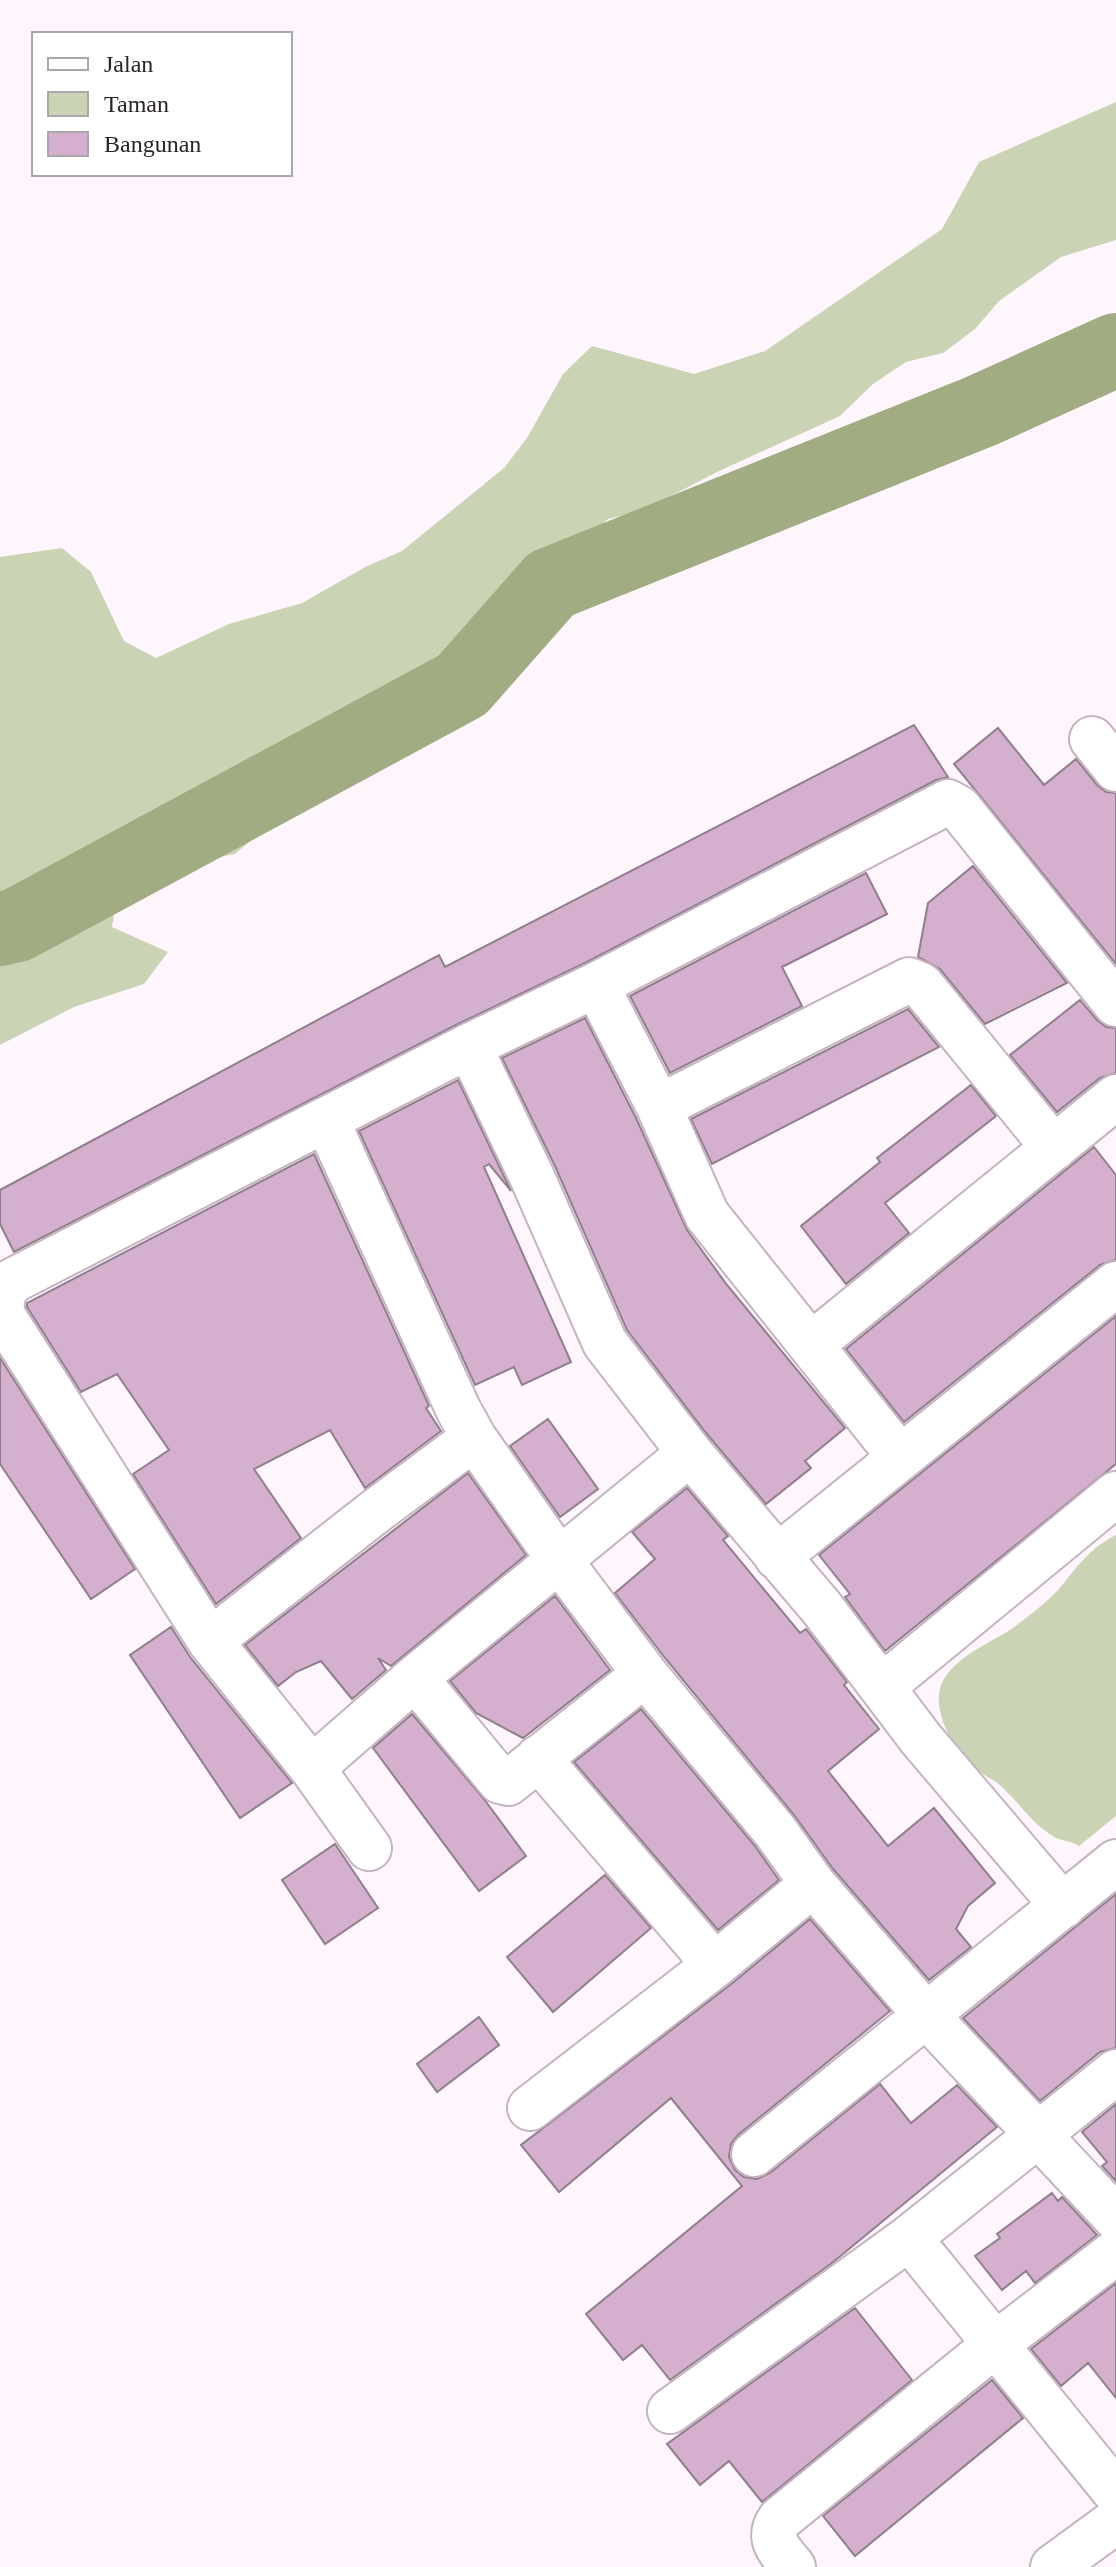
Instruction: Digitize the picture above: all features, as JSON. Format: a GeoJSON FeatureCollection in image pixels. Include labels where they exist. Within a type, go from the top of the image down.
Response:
{"type":"FeatureCollection","features":[{"type":"Feature","properties":{"kind":"street"},"geometry":{"type":"LineString","coordinates":[[369,1848],[312,1768],[210,1641],[3,1316],[0,1302],[8,1286],[14,1280],[469,1046],[596,985],[948,802],[959,808],[1116,1004]]}},
{"type":"Feature","properties":{"kind":"street"},"geometry":{"type":"LineString","coordinates":[[659,1107],[909,980],[921,985],[1054,1148]]}},
{"type":"Feature","properties":{"kind":"street"},"geometry":{"type":"LineString","coordinates":[[596,985],[659,1107],[707,1215],[900,1457]]}},
{"type":"Feature","properties":{"kind":"street"},"geometry":{"type":"LineString","coordinates":[[469,1046],[532,1177],[605,1343],[690,1453],[883,1686],[921,1739],[1063,1906]]}},
{"type":"Feature","properties":{"kind":"street"},"geometry":{"type":"LineString","coordinates":[[812,1344],[1116,1097]]}},
{"type":"Feature","properties":{"kind":"street"},"geometry":{"type":"LineString","coordinates":[[327,1121],[458,1409],[474,1438],[560,1561],[645,1674],[775,1831],[813,1884],[926,2015],[1116,2218]]}},
{"type":"Feature","properties":{"kind":"street"},"geometry":{"type":"LineString","coordinates":[[777,1557],[1116,1284]]}},
{"type":"Feature","properties":{"kind":"street"},"geometry":{"type":"LineString","coordinates":[[210,1641],[474,1438]]}},
{"type":"Feature","properties":{"kind":"street"},"geometry":{"type":"LineString","coordinates":[[312,1768],[415,1678],[690,1453]]}},
{"type":"Feature","properties":{"kind":"street"},"geometry":{"type":"LineString","coordinates":[[883,1686],[1116,1494]]}},
{"type":"Feature","properties":{"kind":"street"},"geometry":{"type":"LineString","coordinates":[[415,1678],[500,1781],[508,1783],[645,1674]]}},
{"type":"Feature","properties":{"kind":"street"},"geometry":{"type":"LineString","coordinates":[[538,1758],[715,1965]]}},
{"type":"Feature","properties":{"kind":"street"},"geometry":{"type":"LineString","coordinates":[[754,2154],[1116,1862]]}},
{"type":"Feature","properties":{"kind":"street"},"geometry":{"type":"LineString","coordinates":[[530,2108],[715,1965],[813,1884]]}},
{"type":"Feature","properties":{"kind":"street"},"geometry":{"type":"LineString","coordinates":[[670,2411],[909,2238],[1116,2072]]}},
{"type":"Feature","properties":{"kind":"street"},"geometry":{"type":"LineString","coordinates":[[909,2238],[1116,2493]]}},
{"type":"Feature","properties":{"kind":"street"},"geometry":{"type":"LineString","coordinates":[[793,2567],[773,2539],[773,2528],[780,2519],[997,2343],[1116,2252]]}},
{"type":"Feature","properties":{"kind":"street"},"geometry":{"type":"LineString","coordinates":[[1053,2567],[1116,2521]]}},
{"type":"Feature","properties":{"kind":"green space"},"geometry":{"type":"Polygon","coordinates":[[[1116,102],[1116,240],[1061,257],[999,301],[975,329],[943,353],[906,362],[873,384],[840,416],[717,472],[644,510],[608,519],[488,632],[425,676],[390,689],[299,761],[263,830],[235,854],[197,861],[118,890],[112,927],[168,952],[144,984],[74,1007],[0,1045],[0,557],[62,548],[91,572],[124,641],[156,658],[229,624],[302,603],[367,566],[402,551],[504,468],[527,438],[563,374],[592,346],[694,374],[765,351],[942,229],[979,162],[1116,102]]]}},
{"type":"Feature","properties":{"kind":"green space"},"geometry":{"type":"Polygon","coordinates":[[[1116,1535],[1116,1816],[1079,1846],[1044,1830],[999,1785],[965,1759],[945,1726],[939,1701],[940,1690],[944,1679],[960,1661],[1037,1610],[1091,1552],[1116,1535]]]}},
{"type":"Feature","properties":{"kind":"building"},"geometry":{"type":"Polygon","coordinates":[[[914,725],[948,777],[936,780],[585,963],[458,1024],[14,1252],[0,1224],[0,1190],[439,955],[445,967],[914,725]]]}},
{"type":"Feature","properties":{"kind":"building"},"geometry":{"type":"Polygon","coordinates":[[[998,728],[1044,785],[1076,759],[1097,785],[1106,792],[1116,793],[1116,964],[954,764],[998,728]]]}},
{"type":"Feature","properties":{"kind":"building"},"geometry":{"type":"Polygon","coordinates":[[[973,866],[1067,983],[985,1024],[940,969],[918,957],[928,903],[973,866]]]}},
{"type":"Feature","properties":{"kind":"building"},"geometry":{"type":"Polygon","coordinates":[[[866,873],[887,914],[782,967],[802,1006],[670,1073],[630,996],[866,873]]]}},
{"type":"Feature","properties":{"kind":"building"},"geometry":{"type":"Polygon","coordinates":[[[1080,1000],[1106,1027],[1116,1028],[1116,1073],[1100,1078],[1057,1112],[1010,1055],[1080,1000]]]}},
{"type":"Feature","properties":{"kind":"building"},"geometry":{"type":"Polygon","coordinates":[[[908,1009],[939,1047],[712,1164],[691,1119],[908,1009]]]}},
{"type":"Feature","properties":{"kind":"building"},"geometry":{"type":"Polygon","coordinates":[[[585,1018],[636,1118],[687,1230],[727,1285],[845,1428],[805,1461],[811,1468],[766,1504],[706,1433],[627,1330],[555,1166],[502,1058],[585,1018]]]}},
{"type":"Feature","properties":{"kind":"building"},"geometry":{"type":"Polygon","coordinates":[[[458,1080],[511,1191],[489,1164],[484,1167],[571,1362],[522,1385],[514,1367],[475,1385],[359,1131],[458,1080]]]}},
{"type":"Feature","properties":{"kind":"building"},"geometry":{"type":"Polygon","coordinates":[[[971,1085],[996,1116],[885,1203],[909,1233],[846,1284],[801,1226],[880,1162],[877,1158],[971,1085]]]}},
{"type":"Feature","properties":{"kind":"building"},"geometry":{"type":"Polygon","coordinates":[[[1094,1147],[1116,1175],[1116,1260],[1100,1265],[904,1422],[846,1349],[1094,1147]]]}},
{"type":"Feature","properties":{"kind":"building"},"geometry":{"type":"Polygon","coordinates":[[[314,1154],[429,1406],[426,1408],[441,1431],[365,1488],[330,1430],[254,1469],[301,1538],[216,1604],[133,1474],[169,1450],[117,1374],[81,1392],[27,1303],[314,1154]]]}},
{"type":"Feature","properties":{"kind":"building"},"geometry":{"type":"Polygon","coordinates":[[[1116,1316],[1116,1464],[885,1651],[845,1597],[850,1594],[819,1555],[1116,1316]]]}},
{"type":"Feature","properties":{"kind":"building"},"geometry":{"type":"Polygon","coordinates":[[[0,1358],[135,1569],[91,1599],[0,1464],[0,1358]]]}},
{"type":"Feature","properties":{"kind":"building"},"geometry":{"type":"Polygon","coordinates":[[[548,1419],[598,1489],[560,1517],[510,1446],[548,1419]]]}},
{"type":"Feature","properties":{"kind":"building"},"geometry":{"type":"Polygon","coordinates":[[[468,1473],[526,1555],[391,1666],[378,1658],[386,1670],[352,1699],[321,1661],[296,1672],[278,1686],[245,1645],[468,1473]]]}},
{"type":"Feature","properties":{"kind":"building"},"geometry":{"type":"Polygon","coordinates":[[[687,1488],[728,1536],[723,1540],[800,1633],[806,1629],[879,1729],[828,1771],[888,1846],[934,1808],[995,1883],[968,1906],[956,1929],[971,1947],[929,1980],[833,1869],[794,1815],[615,1593],[655,1559],[632,1532],[687,1488]]]}},
{"type":"Feature","properties":{"kind":"building"},"geometry":{"type":"Polygon","coordinates":[[[555,1596],[610,1670],[523,1738],[476,1713],[450,1681],[555,1596]]]}},
{"type":"Feature","properties":{"kind":"building"},"geometry":{"type":"Polygon","coordinates":[[[171,1627],[190,1657],[292,1783],[240,1818],[130,1655],[171,1627]]]}},
{"type":"Feature","properties":{"kind":"building"},"geometry":{"type":"Polygon","coordinates":[[[641,1709],[755,1846],[779,1880],[718,1930],[574,1762],[641,1709]]]}},
{"type":"Feature","properties":{"kind":"building"},"geometry":{"type":"Polygon","coordinates":[[[412,1714],[484,1799],[526,1856],[479,1891],[373,1748],[412,1714]]]}},
{"type":"Feature","properties":{"kind":"building"},"geometry":{"type":"Polygon","coordinates":[[[335,1844],[378,1908],[325,1944],[282,1880],[335,1844]]]}},
{"type":"Feature","properties":{"kind":"building"},"geometry":{"type":"Polygon","coordinates":[[[605,1875],[651,1928],[553,2012],[507,1957],[605,1875]]]}},
{"type":"Feature","properties":{"kind":"building"},"geometry":{"type":"Polygon","coordinates":[[[1116,1894],[1116,2048],[1100,2052],[1040,2101],[963,2018],[1116,1894]]]}},
{"type":"Feature","properties":{"kind":"building"},"geometry":{"type":"Polygon","coordinates":[[[810,1919],[890,2011],[738,2135],[731,2144],[729,2157],[735,2170],[744,2177],[757,2179],[770,2173],[880,2084],[911,2123],[957,2085],[997,2127],[832,2263],[670,2380],[642,2345],[623,2360],[586,2314],[742,2186],[671,2098],[559,2192],[521,2145],[730,1985],[810,1919]]]}},
{"type":"Feature","properties":{"kind":"building"},"geometry":{"type":"Polygon","coordinates":[[[479,2017],[499,2045],[437,2092],[417,2064],[479,2017]]]}},
{"type":"Feature","properties":{"kind":"building"},"geometry":{"type":"Polygon","coordinates":[[[1116,2104],[1116,2181],[1102,2166],[1107,2162],[1082,2132],[1116,2104]]]}},
{"type":"Feature","properties":{"kind":"building"},"geometry":{"type":"Polygon","coordinates":[[[1052,2193],[1058,2201],[1062,2197],[1097,2235],[1035,2283],[1026,2271],[1002,2290],[975,2256],[1000,2238],[997,2234],[1052,2193]]]}},
{"type":"Feature","properties":{"kind":"building"},"geometry":{"type":"Polygon","coordinates":[[[1116,2283],[1116,2398],[1088,2363],[1061,2386],[1031,2349],[1116,2283]]]}},
{"type":"Feature","properties":{"kind":"building"},"geometry":{"type":"Polygon","coordinates":[[[855,2308],[912,2380],[762,2502],[729,2461],[700,2485],[667,2444],[855,2308]]]}},
{"type":"Feature","properties":{"kind":"building"},"geometry":{"type":"Polygon","coordinates":[[[992,2380],[1023,2418],[855,2556],[823,2516],[992,2380]]]}},
{"type":"Feature","properties":{"kind":"waterway"},"geometry":{"type":"LineString","coordinates":[[0,929],[17,925],[462,685],[551,584],[981,411],[1116,350]]}}]}
